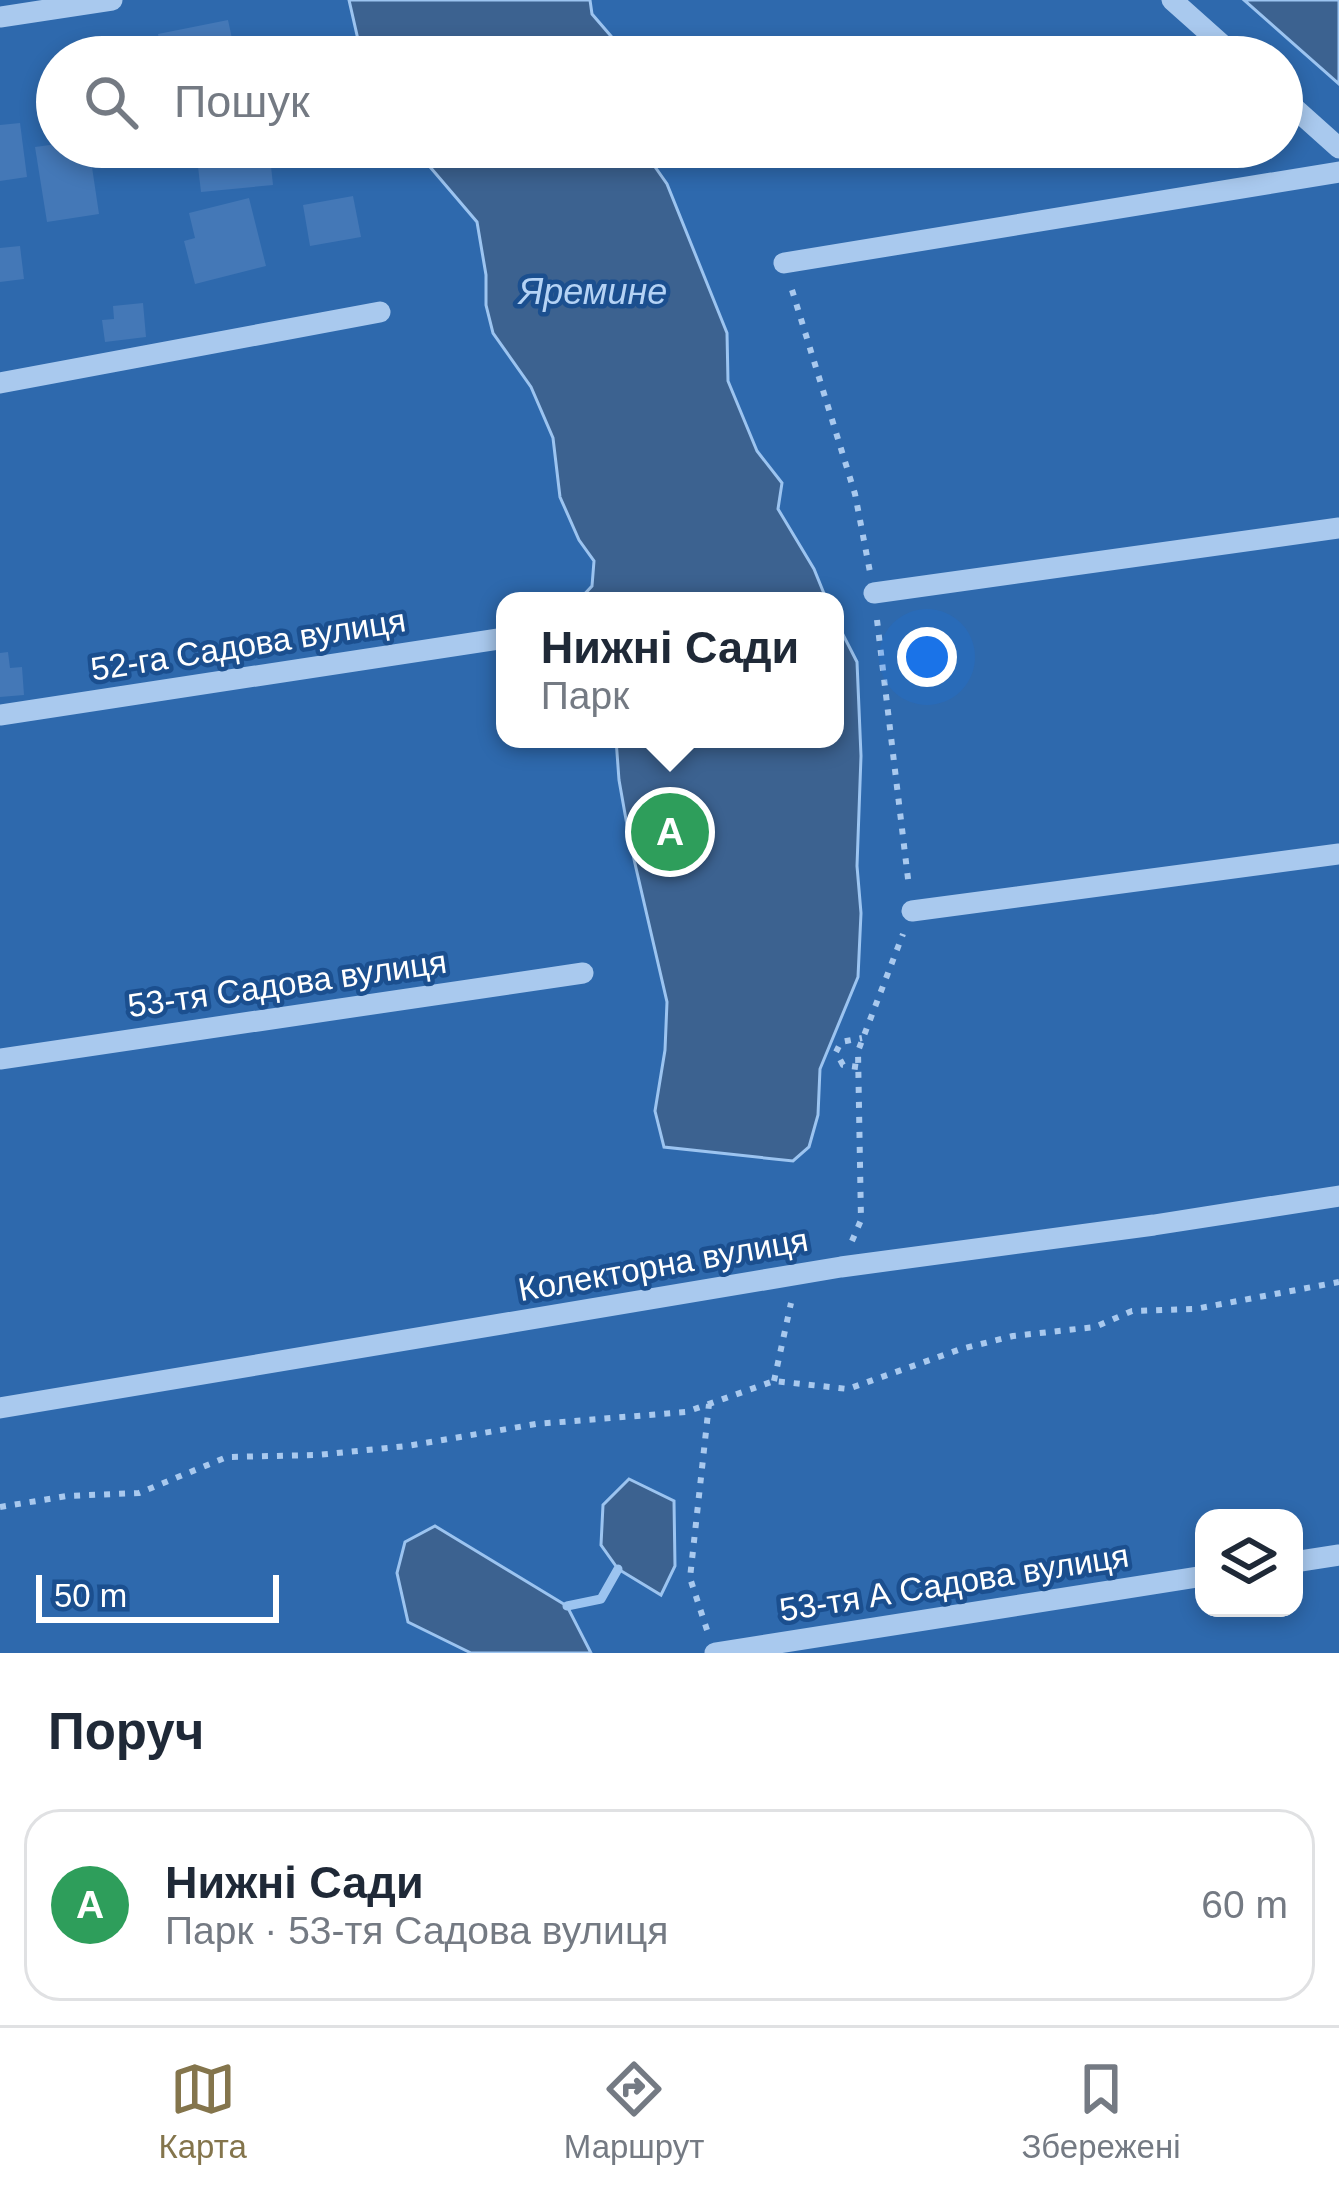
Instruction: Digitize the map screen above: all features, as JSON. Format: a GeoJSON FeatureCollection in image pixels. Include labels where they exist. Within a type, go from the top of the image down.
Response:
{"type":"FeatureCollection","features":[{"type":"Feature","properties":{"kind":"street"},"geometry":{"type":"LineString","coordinates":[[0,17],[112,0]]}},
{"type":"Feature","properties":{"kind":"street"},"geometry":{"type":"LineString","coordinates":[[1172,0],[1212,36]]}},
{"type":"Feature","properties":{"kind":"street"},"geometry":{"type":"LineString","coordinates":[[1303,116],[1339,148]]}},
{"type":"Feature","properties":{"kind":"street"},"geometry":{"type":"LineString","coordinates":[[784,263],[1339,172]]}},
{"type":"Feature","properties":{"kind":"street"},"geometry":{"type":"LineString","coordinates":[[0,383],[380,313]]}},
{"type":"Feature","properties":{"kind":"street"},"geometry":{"type":"LineString","coordinates":[[874,593],[1339,528]]}},
{"type":"Feature","properties":{"kind":"street","name":"52-га Садова вулиця"},"geometry":{"type":"LineString","coordinates":[[0,715],[496,639]]}},
{"type":"Feature","properties":{"kind":"street"},"geometry":{"type":"LineString","coordinates":[[912,911],[1339,854]]}},
{"type":"Feature","properties":{"kind":"street","name":"53-тя Садова вулиця"},"geometry":{"type":"LineString","coordinates":[[0,1059],[583,973]]}},
{"type":"Feature","properties":{"kind":"street","name":"Колекторна вулиця"},"geometry":{"type":"LineString","coordinates":[[0,1408],[842,1267],[1339,1196]]}},
{"type":"Feature","properties":{"kind":"street"},"geometry":{"type":"LineString","coordinates":[[1303,1561],[1339,1555]]}},
{"type":"Feature","properties":{"kind":"street","name":"53-тя А Садова вулиця"},"geometry":{"type":"LineString","coordinates":[[715,1653],[1195,1577]]}},
{"type":"Feature","properties":{"kind":"path"},"geometry":{"type":"LineString","coordinates":[[784,263],[855,494],[874,593],[912,911],[858,1052],[861,1220],[842,1267]]}},
{"type":"Feature","properties":{"kind":"path"},"geometry":{"type":"LineString","coordinates":[[858,1066],[843,1065],[836,1052],[842,1042],[863,1038]]}},
{"type":"Feature","properties":{"kind":"path"},"geometry":{"type":"LineString","coordinates":[[774,1382],[797,1275]]}},
{"type":"Feature","properties":{"kind":"path"},"geometry":{"type":"LineString","coordinates":[[0,1507],[67,1496],[139,1493],[227,1456],[318,1455],[407,1446],[536,1424],[686,1412],[774,1382],[848,1389],[962,1349],[1013,1336],[1095,1327],[1132,1310],[1195,1309],[1339,1282]]}},
{"type":"Feature","properties":{"kind":"path"},"geometry":{"type":"LineString","coordinates":[[709,1404],[690,1578],[715,1653]]}},
{"type":"Feature","properties":{"kind":"shaded area"},"geometry":{"type":"Polygon","coordinates":[[[0,0],[1339,0],[1339,1653],[0,1653],[0,0]]]}},
{"type":"Feature","properties":{"kind":"water"},"geometry":{"type":"Polygon","coordinates":[[[349,0],[590,0],[592,14],[611,36],[357,36],[349,0]]]}},
{"type":"Feature","properties":{"kind":"water"},"geometry":{"type":"Polygon","coordinates":[[[1244,0],[1339,0],[1339,84],[1303,52],[1303,36],[1285,36],[1244,0]]]}},
{"type":"Feature","properties":{"kind":"water","name":"Яремине"},"geometry":{"type":"Polygon","coordinates":[[[431,168],[656,168],[667,184],[727,333],[728,381],[757,451],[782,483],[778,509],[823,592],[586,592],[592,586],[594,561],[560,497],[553,438],[531,387],[493,333],[477,222],[431,168]]]}},
{"type":"Feature","properties":{"kind":"water"},"geometry":{"type":"Polygon","coordinates":[[[844,637],[857,662],[861,756],[858,977],[820,1069],[818,1115],[809,1147],[793,1161],[664,1147],[655,1111],[667,1002],[619,780],[617,748],[844,748],[844,637]]]}},
{"type":"Feature","properties":{"kind":"water"},"geometry":{"type":"Polygon","coordinates":[[[629,1479],[674,1501],[675,1566],[661,1595],[618,1569],[601,1545],[603,1505],[629,1479]]]}},
{"type":"Feature","properties":{"kind":"water"},"geometry":{"type":"Polygon","coordinates":[[[435,1526],[567,1606],[591,1653],[471,1653],[408,1622],[397,1573],[405,1542],[435,1526]]]}},
{"type":"Feature","properties":{"kind":"building"},"geometry":{"type":"Polygon","coordinates":[[[228,20],[231,36],[158,36],[228,20]]]}},
{"type":"Feature","properties":{"kind":"building"},"geometry":{"type":"Polygon","coordinates":[[[20,123],[27,177],[0,181],[0,125],[20,123]]]}},
{"type":"Feature","properties":{"kind":"building"},"geometry":{"type":"Polygon","coordinates":[[[38,168],[92,168],[99,214],[47,222],[38,168]]]}},
{"type":"Feature","properties":{"kind":"building"},"geometry":{"type":"Polygon","coordinates":[[[198,168],[271,168],[273,185],[201,192],[198,168]]]}},
{"type":"Feature","properties":{"kind":"building"},"geometry":{"type":"Polygon","coordinates":[[[353,196],[361,237],[310,246],[303,205],[353,196]]]}},
{"type":"Feature","properties":{"kind":"building"},"geometry":{"type":"Polygon","coordinates":[[[249,198],[266,266],[195,284],[184,241],[195,238],[189,213],[249,198]]]}},
{"type":"Feature","properties":{"kind":"building"},"geometry":{"type":"Polygon","coordinates":[[[20,246],[24,279],[0,282],[0,248],[20,246]]]}},
{"type":"Feature","properties":{"kind":"building"},"geometry":{"type":"Polygon","coordinates":[[[143,303],[146,337],[105,342],[102,320],[114,319],[113,306],[143,303]]]}},
{"type":"Feature","properties":{"kind":"building"},"geometry":{"type":"Polygon","coordinates":[[[8,652],[10,668],[22,667],[24,695],[0,697],[0,653],[8,652]]]}},
{"type":"Feature","properties":{"kind":"waterway"},"geometry":{"type":"LineString","coordinates":[[567,1606],[601,1599],[618,1569]]}},
{"type":"Feature","properties":{"kind":"place","name":"Нижні Сади"},"geometry":{"type":"Point","coordinates":[670,832]}}]}
